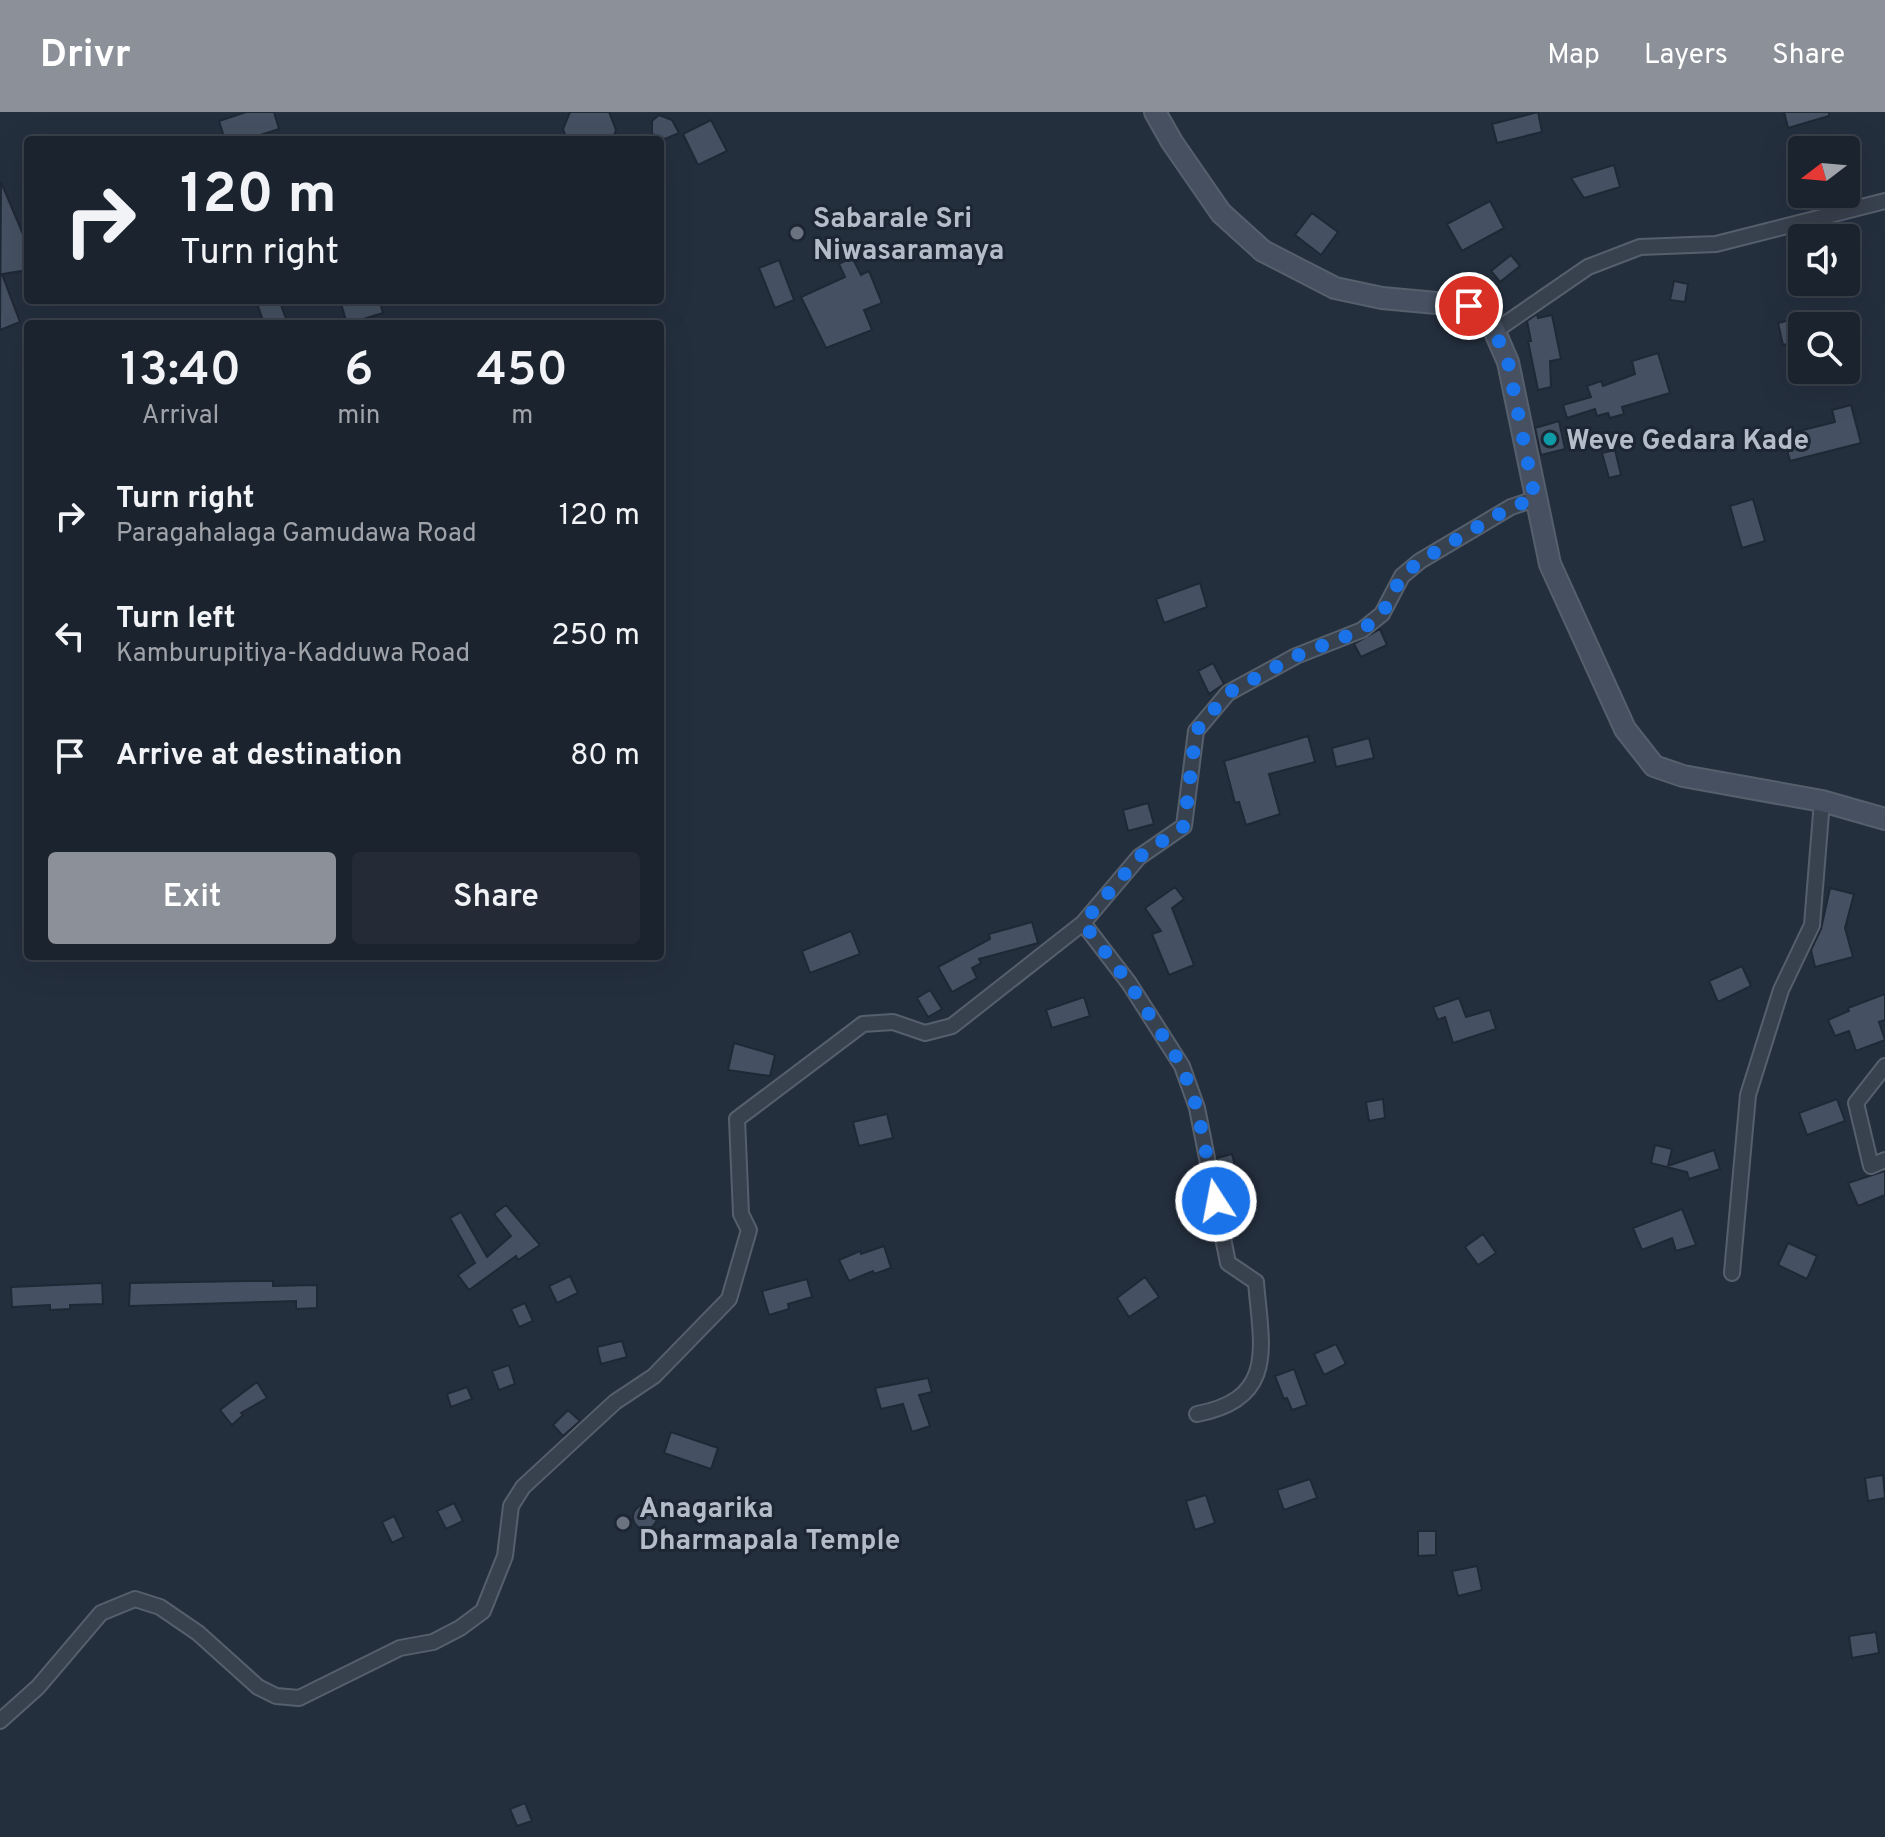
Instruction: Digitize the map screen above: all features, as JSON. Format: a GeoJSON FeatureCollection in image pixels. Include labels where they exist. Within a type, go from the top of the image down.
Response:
{"type":"FeatureCollection","features":[{"type":"Feature","properties":{"kind":"main road"},"geometry":{"type":"LineString","coordinates":[[1155,112],[1221,213],[1263,251],[1335,288],[1382,298],[1469,306],[1488,316],[1508,362],[1535,499],[1557,578],[1625,729],[1654,766],[1683,776],[1822,801],[1885,819]]}},
{"type":"Feature","properties":{"kind":"street"},"geometry":{"type":"LineString","coordinates":[[1495,331],[1588,267],[1640,247],[1716,244],[1885,201]]}},
{"type":"Feature","properties":{"kind":"street"},"geometry":{"type":"LineString","coordinates":[[0,1721],[38,1687],[101,1613],[135,1599],[160,1607],[186,1624],[258,1687],[276,1696],[299,1698],[400,1648],[433,1642],[483,1611],[505,1556],[511,1506],[523,1487],[615,1402],[654,1376],[729,1299],[749,1230],[741,1214],[737,1119],[863,1024],[893,1022],[925,1033],[952,1026],[1083,923],[1139,857],[1184,826],[1196,731],[1228,693],[1296,656],[1362,630],[1382,614],[1402,576],[1420,561],[1511,507],[1535,499]]}},
{"type":"Feature","properties":{"kind":"street"},"geometry":{"type":"LineString","coordinates":[[1732,1273],[1748,1095],[1781,990],[1812,925],[1822,801]]}},
{"type":"Feature","properties":{"kind":"street"},"geometry":{"type":"LineString","coordinates":[[1083,923],[1129,983],[1182,1066],[1197,1108],[1228,1263],[1256,1282],[1262,1359],[1250,1390],[1224,1409],[1197,1414]]}},
{"type":"Feature","properties":{"kind":"street"},"geometry":{"type":"LineString","coordinates":[[1885,1066],[1856,1103],[1871,1166],[1885,1160]]}},
{"type":"Feature","properties":{"kind":"building"},"geometry":{"type":"Polygon","coordinates":[[[246,112],[274,112],[279,129],[257,136],[224,136],[219,121],[246,112]]]}},
{"type":"Feature","properties":{"kind":"building"},"geometry":{"type":"Polygon","coordinates":[[[570,112],[609,112],[616,130],[614,136],[566,136],[563,129],[570,112]]]}},
{"type":"Feature","properties":{"kind":"building"},"geometry":{"type":"Polygon","coordinates":[[[1538,112],[1542,132],[1497,143],[1492,124],[1538,112]]]}},
{"type":"Feature","properties":{"kind":"building"},"geometry":{"type":"Polygon","coordinates":[[[1784,112],[1829,112],[1829,116],[1788,128],[1784,112]]]}},
{"type":"Feature","properties":{"kind":"building"},"geometry":{"type":"Polygon","coordinates":[[[659,115],[672,120],[679,133],[665,139],[664,136],[652,134],[652,121],[659,115]]]}},
{"type":"Feature","properties":{"kind":"building"},"geometry":{"type":"Polygon","coordinates":[[[711,120],[727,151],[698,165],[683,134],[711,120]]]}},
{"type":"Feature","properties":{"kind":"building"},"geometry":{"type":"Polygon","coordinates":[[[1614,165],[1620,187],[1584,198],[1571,178],[1614,165]]]}},
{"type":"Feature","properties":{"kind":"building"},"geometry":{"type":"Polygon","coordinates":[[[1,182],[24,237],[24,271],[2,274],[20,322],[0,330],[1,182]]]}},
{"type":"Feature","properties":{"kind":"building"},"geometry":{"type":"Polygon","coordinates":[[[1490,201],[1504,228],[1462,251],[1447,224],[1490,201]]]}},
{"type":"Feature","properties":{"kind":"building"},"geometry":{"type":"Polygon","coordinates":[[[1312,213],[1338,232],[1321,255],[1295,235],[1312,213]]]}},
{"type":"Feature","properties":{"kind":"building"},"geometry":{"type":"Polygon","coordinates":[[[1511,255],[1520,266],[1500,282],[1491,271],[1511,255]]]}},
{"type":"Feature","properties":{"kind":"building"},"geometry":{"type":"Polygon","coordinates":[[[852,257],[861,275],[869,271],[882,303],[864,310],[872,330],[826,348],[801,297],[845,277],[839,264],[852,257]]]}},
{"type":"Feature","properties":{"kind":"building"},"geometry":{"type":"Polygon","coordinates":[[[779,260],[794,300],[775,308],[759,268],[779,260]]]}},
{"type":"Feature","properties":{"kind":"building"},"geometry":{"type":"Polygon","coordinates":[[[1674,281],[1688,284],[1685,302],[1670,300],[1674,281]]]}},
{"type":"Feature","properties":{"kind":"building"},"geometry":{"type":"Polygon","coordinates":[[[257,304],[281,304],[287,320],[263,320],[257,304]]]}},
{"type":"Feature","properties":{"kind":"building"},"geometry":{"type":"Polygon","coordinates":[[[341,304],[380,304],[383,313],[360,320],[346,320],[341,304]]]}},
{"type":"Feature","properties":{"kind":"building"},"geometry":{"type":"Polygon","coordinates":[[[1537,314],[1538,318],[1552,315],[1561,359],[1550,361],[1551,387],[1538,390],[1527,321],[1537,314]]]}},
{"type":"Feature","properties":{"kind":"building"},"geometry":{"type":"Polygon","coordinates":[[[1788,320],[1788,344],[1783,345],[1778,323],[1788,320]]]}},
{"type":"Feature","properties":{"kind":"building"},"geometry":{"type":"Polygon","coordinates":[[[1658,353],[1670,393],[1622,407],[1624,414],[1610,418],[1608,413],[1597,416],[1595,409],[1567,418],[1563,405],[1591,397],[1587,386],[1601,381],[1603,386],[1635,374],[1632,361],[1658,353]]]}},
{"type":"Feature","properties":{"kind":"building"},"geometry":{"type":"Polygon","coordinates":[[[1851,405],[1861,443],[1790,461],[1783,435],[1835,422],[1832,410],[1851,405]]]}},
{"type":"Feature","properties":{"kind":"building","name":"Weve Gedara Kade"},"geometry":{"type":"Polygon","coordinates":[[[1559,421],[1565,449],[1541,455],[1535,428],[1559,421]]]}},
{"type":"Feature","properties":{"kind":"building"},"geometry":{"type":"Polygon","coordinates":[[[1615,450],[1621,475],[1609,478],[1602,453],[1615,450]]]}},
{"type":"Feature","properties":{"kind":"building"},"geometry":{"type":"Polygon","coordinates":[[[1753,499],[1765,541],[1742,548],[1730,506],[1753,499]]]}},
{"type":"Feature","properties":{"kind":"building"},"geometry":{"type":"Polygon","coordinates":[[[1200,583],[1207,607],[1164,623],[1156,599],[1200,583]]]}},
{"type":"Feature","properties":{"kind":"building"},"geometry":{"type":"Polygon","coordinates":[[[1380,629],[1387,645],[1361,657],[1354,644],[1380,629]]]}},
{"type":"Feature","properties":{"kind":"building"},"geometry":{"type":"Polygon","coordinates":[[[1213,663],[1224,684],[1209,694],[1198,671],[1213,663]]]}},
{"type":"Feature","properties":{"kind":"building"},"geometry":{"type":"Polygon","coordinates":[[[1308,736],[1315,762],[1269,774],[1280,814],[1246,825],[1239,802],[1235,803],[1224,761],[1308,736]]]}},
{"type":"Feature","properties":{"kind":"building"},"geometry":{"type":"Polygon","coordinates":[[[1369,738],[1374,758],[1336,767],[1332,748],[1369,738]]]}},
{"type":"Feature","properties":{"kind":"building"},"geometry":{"type":"Polygon","coordinates":[[[1148,803],[1154,824],[1128,831],[1123,810],[1148,803]]]}},
{"type":"Feature","properties":{"kind":"building"},"geometry":{"type":"Polygon","coordinates":[[[1175,887],[1184,899],[1172,908],[1194,965],[1169,975],[1152,934],[1161,931],[1145,908],[1175,887]]]}},
{"type":"Feature","properties":{"kind":"building"},"geometry":{"type":"Polygon","coordinates":[[[1830,888],[1854,894],[1845,928],[1853,957],[1815,967],[1811,950],[1821,929],[1830,888]]]}},
{"type":"Feature","properties":{"kind":"building"},"geometry":{"type":"Polygon","coordinates":[[[1032,922],[1038,943],[979,959],[981,963],[972,968],[977,978],[952,992],[938,967],[990,939],[989,934],[1032,922]]]}},
{"type":"Feature","properties":{"kind":"building"},"geometry":{"type":"Polygon","coordinates":[[[851,931],[860,954],[810,973],[802,951],[851,931]]]}},
{"type":"Feature","properties":{"kind":"building"},"geometry":{"type":"Polygon","coordinates":[[[1742,966],[1751,986],[1718,1002],[1709,981],[1742,966]]]}},
{"type":"Feature","properties":{"kind":"building"},"geometry":{"type":"Polygon","coordinates":[[[930,990],[942,1009],[928,1017],[917,998],[930,990]]]}},
{"type":"Feature","properties":{"kind":"building"},"geometry":{"type":"Polygon","coordinates":[[[1885,994],[1885,1020],[1879,1022],[1885,1040],[1856,1051],[1849,1031],[1835,1036],[1828,1020],[1849,1011],[1848,1008],[1885,994]]]}},
{"type":"Feature","properties":{"kind":"building"},"geometry":{"type":"Polygon","coordinates":[[[1084,997],[1090,1016],[1052,1028],[1046,1010],[1084,997]]]}},
{"type":"Feature","properties":{"kind":"building"},"geometry":{"type":"Polygon","coordinates":[[[1459,998],[1466,1017],[1490,1010],[1496,1029],[1453,1043],[1445,1017],[1438,1020],[1433,1007],[1459,998]]]}},
{"type":"Feature","properties":{"kind":"building"},"geometry":{"type":"Polygon","coordinates":[[[734,1043],[775,1055],[770,1076],[728,1070],[734,1043]]]}},
{"type":"Feature","properties":{"kind":"building"},"geometry":{"type":"Polygon","coordinates":[[[1383,1099],[1385,1118],[1369,1121],[1366,1102],[1383,1099]]]}},
{"type":"Feature","properties":{"kind":"building"},"geometry":{"type":"Polygon","coordinates":[[[1837,1099],[1845,1121],[1807,1135],[1799,1113],[1837,1099]]]}},
{"type":"Feature","properties":{"kind":"building"},"geometry":{"type":"Polygon","coordinates":[[[887,1114],[893,1138],[859,1146],[853,1122],[887,1114]]]}},
{"type":"Feature","properties":{"kind":"building"},"geometry":{"type":"Polygon","coordinates":[[[1655,1145],[1672,1149],[1668,1166],[1714,1150],[1720,1169],[1689,1179],[1687,1172],[1651,1163],[1655,1145]]]}},
{"type":"Feature","properties":{"kind":"building"},"geometry":{"type":"Polygon","coordinates":[[[1232,1154],[1243,1196],[1226,1200],[1217,1158],[1232,1154]]]}},
{"type":"Feature","properties":{"kind":"building"},"geometry":{"type":"Polygon","coordinates":[[[1885,1171],[1885,1195],[1858,1206],[1848,1183],[1885,1171]]]}},
{"type":"Feature","properties":{"kind":"building"},"geometry":{"type":"Polygon","coordinates":[[[506,1205],[540,1245],[518,1260],[516,1256],[469,1290],[458,1275],[475,1263],[450,1218],[461,1212],[487,1257],[511,1236],[494,1214],[506,1205]]]}},
{"type":"Feature","properties":{"kind":"building"},"geometry":{"type":"Polygon","coordinates":[[[1682,1209],[1696,1245],[1676,1251],[1672,1238],[1642,1250],[1633,1228],[1682,1209]]]}},
{"type":"Feature","properties":{"kind":"building"},"geometry":{"type":"Polygon","coordinates":[[[1483,1234],[1496,1253],[1478,1265],[1465,1247],[1483,1234]]]}},
{"type":"Feature","properties":{"kind":"building"},"geometry":{"type":"Polygon","coordinates":[[[1788,1243],[1817,1256],[1807,1279],[1778,1265],[1788,1243]]]}},
{"type":"Feature","properties":{"kind":"building"},"geometry":{"type":"Polygon","coordinates":[[[884,1246],[891,1268],[874,1274],[873,1271],[849,1281],[839,1260],[884,1246]]]}},
{"type":"Feature","properties":{"kind":"building"},"geometry":{"type":"Polygon","coordinates":[[[570,1276],[578,1293],[557,1303],[549,1286],[570,1276]]]}},
{"type":"Feature","properties":{"kind":"building"},"geometry":{"type":"Polygon","coordinates":[[[1145,1277],[1159,1297],[1129,1317],[1117,1298],[1145,1277]]]}},
{"type":"Feature","properties":{"kind":"building"},"geometry":{"type":"Polygon","coordinates":[[[807,1279],[812,1297],[788,1304],[789,1309],[769,1315],[762,1291],[807,1279]]]}},
{"type":"Feature","properties":{"kind":"building"},"geometry":{"type":"Polygon","coordinates":[[[273,1281],[273,1286],[317,1285],[317,1308],[296,1309],[296,1301],[129,1306],[130,1283],[273,1281]]]}},
{"type":"Feature","properties":{"kind":"building"},"geometry":{"type":"Polygon","coordinates":[[[102,1283],[103,1304],[70,1305],[70,1309],[50,1310],[50,1305],[12,1307],[11,1287],[102,1283]]]}},
{"type":"Feature","properties":{"kind":"building"},"geometry":{"type":"Polygon","coordinates":[[[525,1303],[533,1321],[519,1327],[511,1309],[525,1303]]]}},
{"type":"Feature","properties":{"kind":"building"},"geometry":{"type":"Polygon","coordinates":[[[622,1341],[627,1357],[601,1364],[597,1347],[622,1341]]]}},
{"type":"Feature","properties":{"kind":"building"},"geometry":{"type":"Polygon","coordinates":[[[1336,1344],[1346,1364],[1324,1375],[1314,1354],[1336,1344]]]}},
{"type":"Feature","properties":{"kind":"building"},"geometry":{"type":"Polygon","coordinates":[[[509,1365],[515,1384],[499,1390],[492,1371],[509,1365]]]}},
{"type":"Feature","properties":{"kind":"building"},"geometry":{"type":"Polygon","coordinates":[[[1294,1369],[1307,1405],[1292,1410],[1275,1376],[1294,1369]]]}},
{"type":"Feature","properties":{"kind":"building"},"geometry":{"type":"Polygon","coordinates":[[[928,1378],[932,1392],[919,1395],[930,1426],[912,1432],[903,1404],[881,1409],[875,1388],[928,1378]]]}},
{"type":"Feature","properties":{"kind":"building"},"geometry":{"type":"Polygon","coordinates":[[[257,1382],[267,1398],[241,1413],[243,1415],[232,1425],[220,1410],[257,1382]]]}},
{"type":"Feature","properties":{"kind":"building"},"geometry":{"type":"Polygon","coordinates":[[[467,1387],[472,1399],[451,1407],[447,1394],[467,1387]]]}},
{"type":"Feature","properties":{"kind":"building"},"geometry":{"type":"Polygon","coordinates":[[[568,1410],[580,1421],[563,1436],[553,1425],[568,1410]]]}},
{"type":"Feature","properties":{"kind":"building"},"geometry":{"type":"Polygon","coordinates":[[[671,1432],[718,1448],[711,1469],[664,1453],[671,1432]]]}},
{"type":"Feature","properties":{"kind":"building"},"geometry":{"type":"Polygon","coordinates":[[[1883,1475],[1885,1498],[1868,1501],[1865,1478],[1883,1475]]]}},
{"type":"Feature","properties":{"kind":"building"},"geometry":{"type":"Polygon","coordinates":[[[1310,1479],[1317,1498],[1284,1510],[1277,1490],[1310,1479]]]}},
{"type":"Feature","properties":{"kind":"building"},"geometry":{"type":"Polygon","coordinates":[[[1206,1495],[1215,1523],[1195,1530],[1186,1501],[1206,1495]]]}},
{"type":"Feature","properties":{"kind":"building"},"geometry":{"type":"Polygon","coordinates":[[[454,1503],[463,1521],[446,1529],[437,1511],[454,1503]]]}},
{"type":"Feature","properties":{"kind":"building"},"geometry":{"type":"Polygon","coordinates":[[[645,1505],[656,1512],[657,1517],[650,1528],[645,1529],[634,1522],[633,1517],[640,1506],[645,1505]]]}},
{"type":"Feature","properties":{"kind":"building"},"geometry":{"type":"Polygon","coordinates":[[[394,1516],[404,1537],[392,1543],[382,1522],[394,1516]]]}},
{"type":"Feature","properties":{"kind":"building"},"geometry":{"type":"Polygon","coordinates":[[[1418,1531],[1436,1531],[1436,1555],[1418,1556],[1418,1531]]]}},
{"type":"Feature","properties":{"kind":"building"},"geometry":{"type":"Polygon","coordinates":[[[1477,1566],[1482,1590],[1458,1596],[1452,1571],[1477,1566]]]}},
{"type":"Feature","properties":{"kind":"building"},"geometry":{"type":"Polygon","coordinates":[[[1876,1632],[1879,1653],[1852,1658],[1849,1636],[1876,1632]]]}},
{"type":"Feature","properties":{"kind":"building"},"geometry":{"type":"Polygon","coordinates":[[[525,1803],[532,1821],[517,1826],[510,1809],[525,1803]]]}},
{"type":"Feature","properties":{"kind":"place","name":"Sabarale Sri Niwasaramaya"},"geometry":{"type":"Point","coordinates":[797,233]}},
{"type":"Feature","properties":{"kind":"place","name":"Weve Gedara Kade"},"geometry":{"type":"Point","coordinates":[1550,439]}},
{"type":"Feature","properties":{"kind":"place","name":"Anagarika Dharmapala Temple"},"geometry":{"type":"Point","coordinates":[623,1523]}},
{"type":"Feature","properties":{"kind":"route"},"geometry":{"type":"LineString","coordinates":[[1216,1201],[1197,1108],[1182,1066],[1129,983],[1083,923],[1139,857],[1184,826],[1196,731],[1228,693],[1296,656],[1362,630],[1382,614],[1402,576],[1420,561],[1511,507],[1535,499],[1508,362],[1488,316],[1469,306]]}}]}
